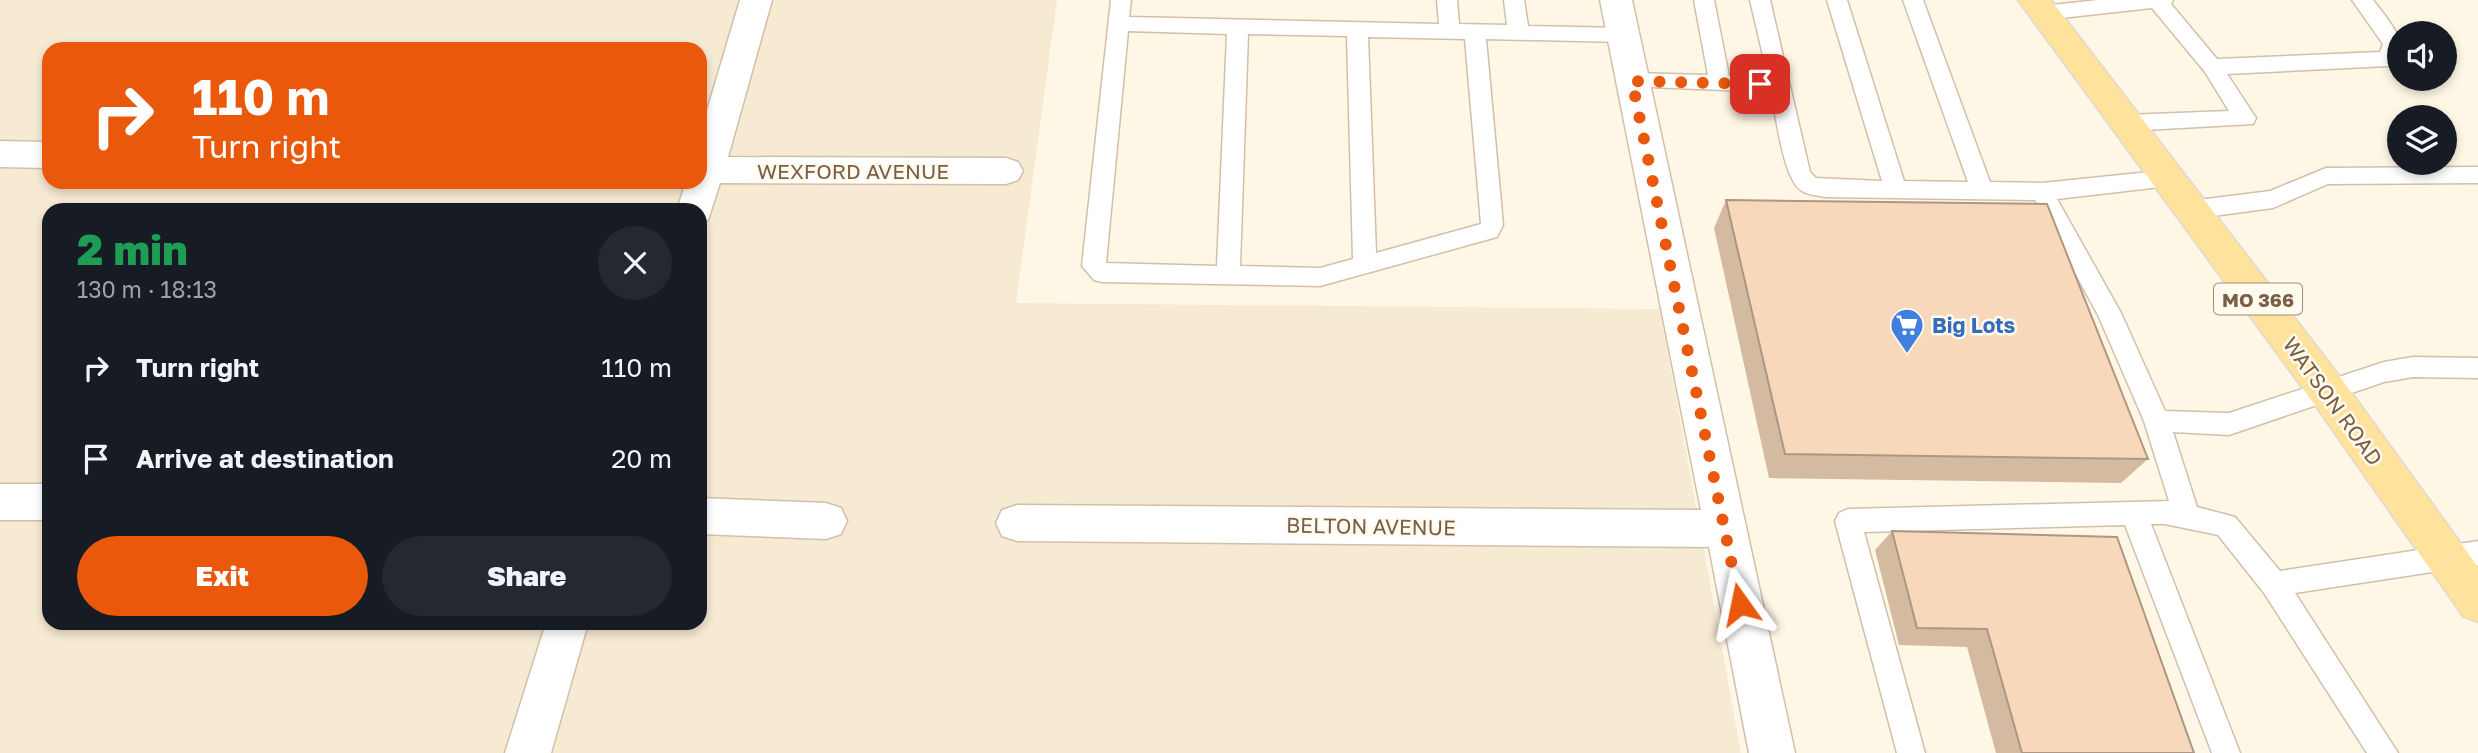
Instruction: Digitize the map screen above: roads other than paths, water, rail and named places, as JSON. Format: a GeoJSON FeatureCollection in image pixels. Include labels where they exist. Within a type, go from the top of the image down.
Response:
{"type":"FeatureCollection","features":[{"type":"Feature","properties":{"kind":"main road","name":"WATSON ROAD"},"geometry":{"type":"LineString","coordinates":[[2038,6],[2329,393],[2462,555],[2478,602]]}},
{"type":"Feature","properties":{"kind":"street"},"geometry":{"type":"LineString","coordinates":[[707,160],[755,0]]}},
{"type":"Feature","properties":{"kind":"street"},"geometry":{"type":"LineString","coordinates":[[1619,17],[1772,753]]}},
{"type":"Feature","properties":{"kind":"street"},"geometry":{"type":"LineString","coordinates":[[0,154],[42,155]]}},
{"type":"Feature","properties":{"kind":"street","name":"WEXFORD AVENUE"},"geometry":{"type":"LineString","coordinates":[[707,170],[1006,171]]}},
{"type":"Feature","properties":{"kind":"street"},"geometry":{"type":"LineString","coordinates":[[0,502],[42,502]]}},
{"type":"Feature","properties":{"kind":"street"},"geometry":{"type":"LineString","coordinates":[[707,516],[826,521]]}},
{"type":"Feature","properties":{"kind":"street","name":"BELTON AVENUE"},"geometry":{"type":"LineString","coordinates":[[1017,523],[1725,529]]}},
{"type":"Feature","properties":{"kind":"street"},"geometry":{"type":"LineString","coordinates":[[528,753],[565,630]]}},
{"type":"Feature","properties":{"kind":"lane"},"geometry":{"type":"LineString","coordinates":[[1121,0],[1094,266],[1102,273],[1320,277],[1482,234],[1492,225],[1475,33]]}},
{"type":"Feature","properties":{"kind":"lane"},"geometry":{"type":"LineString","coordinates":[[1447,0],[1450,32]]}},
{"type":"Feature","properties":{"kind":"lane"},"geometry":{"type":"LineString","coordinates":[[1514,0],[1519,34]]}},
{"type":"Feature","properties":{"kind":"lane"},"geometry":{"type":"LineString","coordinates":[[1704,0],[1720,83]]}},
{"type":"Feature","properties":{"kind":"lane"},"geometry":{"type":"LineString","coordinates":[[1760,0],[1800,175],[1809,185],[1824,188],[2042,192],[2169,178]]}},
{"type":"Feature","properties":{"kind":"lane"},"geometry":{"type":"LineString","coordinates":[[1837,0],[1896,190]]}},
{"type":"Feature","properties":{"kind":"lane"},"geometry":{"type":"LineString","coordinates":[[1913,0],[1982,190]]}},
{"type":"Feature","properties":{"kind":"lane"},"geometry":{"type":"LineString","coordinates":[[2126,123],[2245,118],[2212,67],[2156,0]]}},
{"type":"Feature","properties":{"kind":"lane"},"geometry":{"type":"LineString","coordinates":[[2038,6],[2163,0]]}},
{"type":"Feature","properties":{"kind":"lane"},"geometry":{"type":"LineString","coordinates":[[2212,67],[2388,59],[2394,43],[2362,0]]}},
{"type":"Feature","properties":{"kind":"lane"},"geometry":{"type":"LineString","coordinates":[[1118,24],[1519,34],[1619,17]]}},
{"type":"Feature","properties":{"kind":"lane"},"geometry":{"type":"LineString","coordinates":[[1228,275],[1238,26]]}},
{"type":"Feature","properties":{"kind":"lane"},"geometry":{"type":"LineString","coordinates":[[1357,29],[1365,263]]}},
{"type":"Feature","properties":{"kind":"lane"},"geometry":{"type":"LineString","coordinates":[[1632,81],[1780,85]]}},
{"type":"Feature","properties":{"kind":"lane"},"geometry":{"type":"LineString","coordinates":[[2192,209],[2273,199],[2326,176],[2478,175]]}},
{"type":"Feature","properties":{"kind":"lane"},"geometry":{"type":"LineString","coordinates":[[2042,192],[2109,313],[2157,421],[2187,517]]}},
{"type":"Feature","properties":{"kind":"lane"},"geometry":{"type":"LineString","coordinates":[[2157,421],[2229,424],[2329,393],[2385,372],[2413,367],[2478,368]]}},
{"type":"Feature","properties":{"kind":"lane"},"geometry":{"type":"LineString","coordinates":[[1911,753],[1848,522],[2165,512],[2226,525],[2274,584],[2384,753]]}},
{"type":"Feature","properties":{"kind":"lane"},"geometry":{"type":"LineString","coordinates":[[2134,513],[2226,753]]}},
{"type":"Feature","properties":{"kind":"lane"},"geometry":{"type":"LineString","coordinates":[[2274,584],[2462,555]]}},
{"type":"Feature","properties":{"kind":"place","name":"Big Lots"},"geometry":{"type":"Point","coordinates":[1907,355]}}]}
